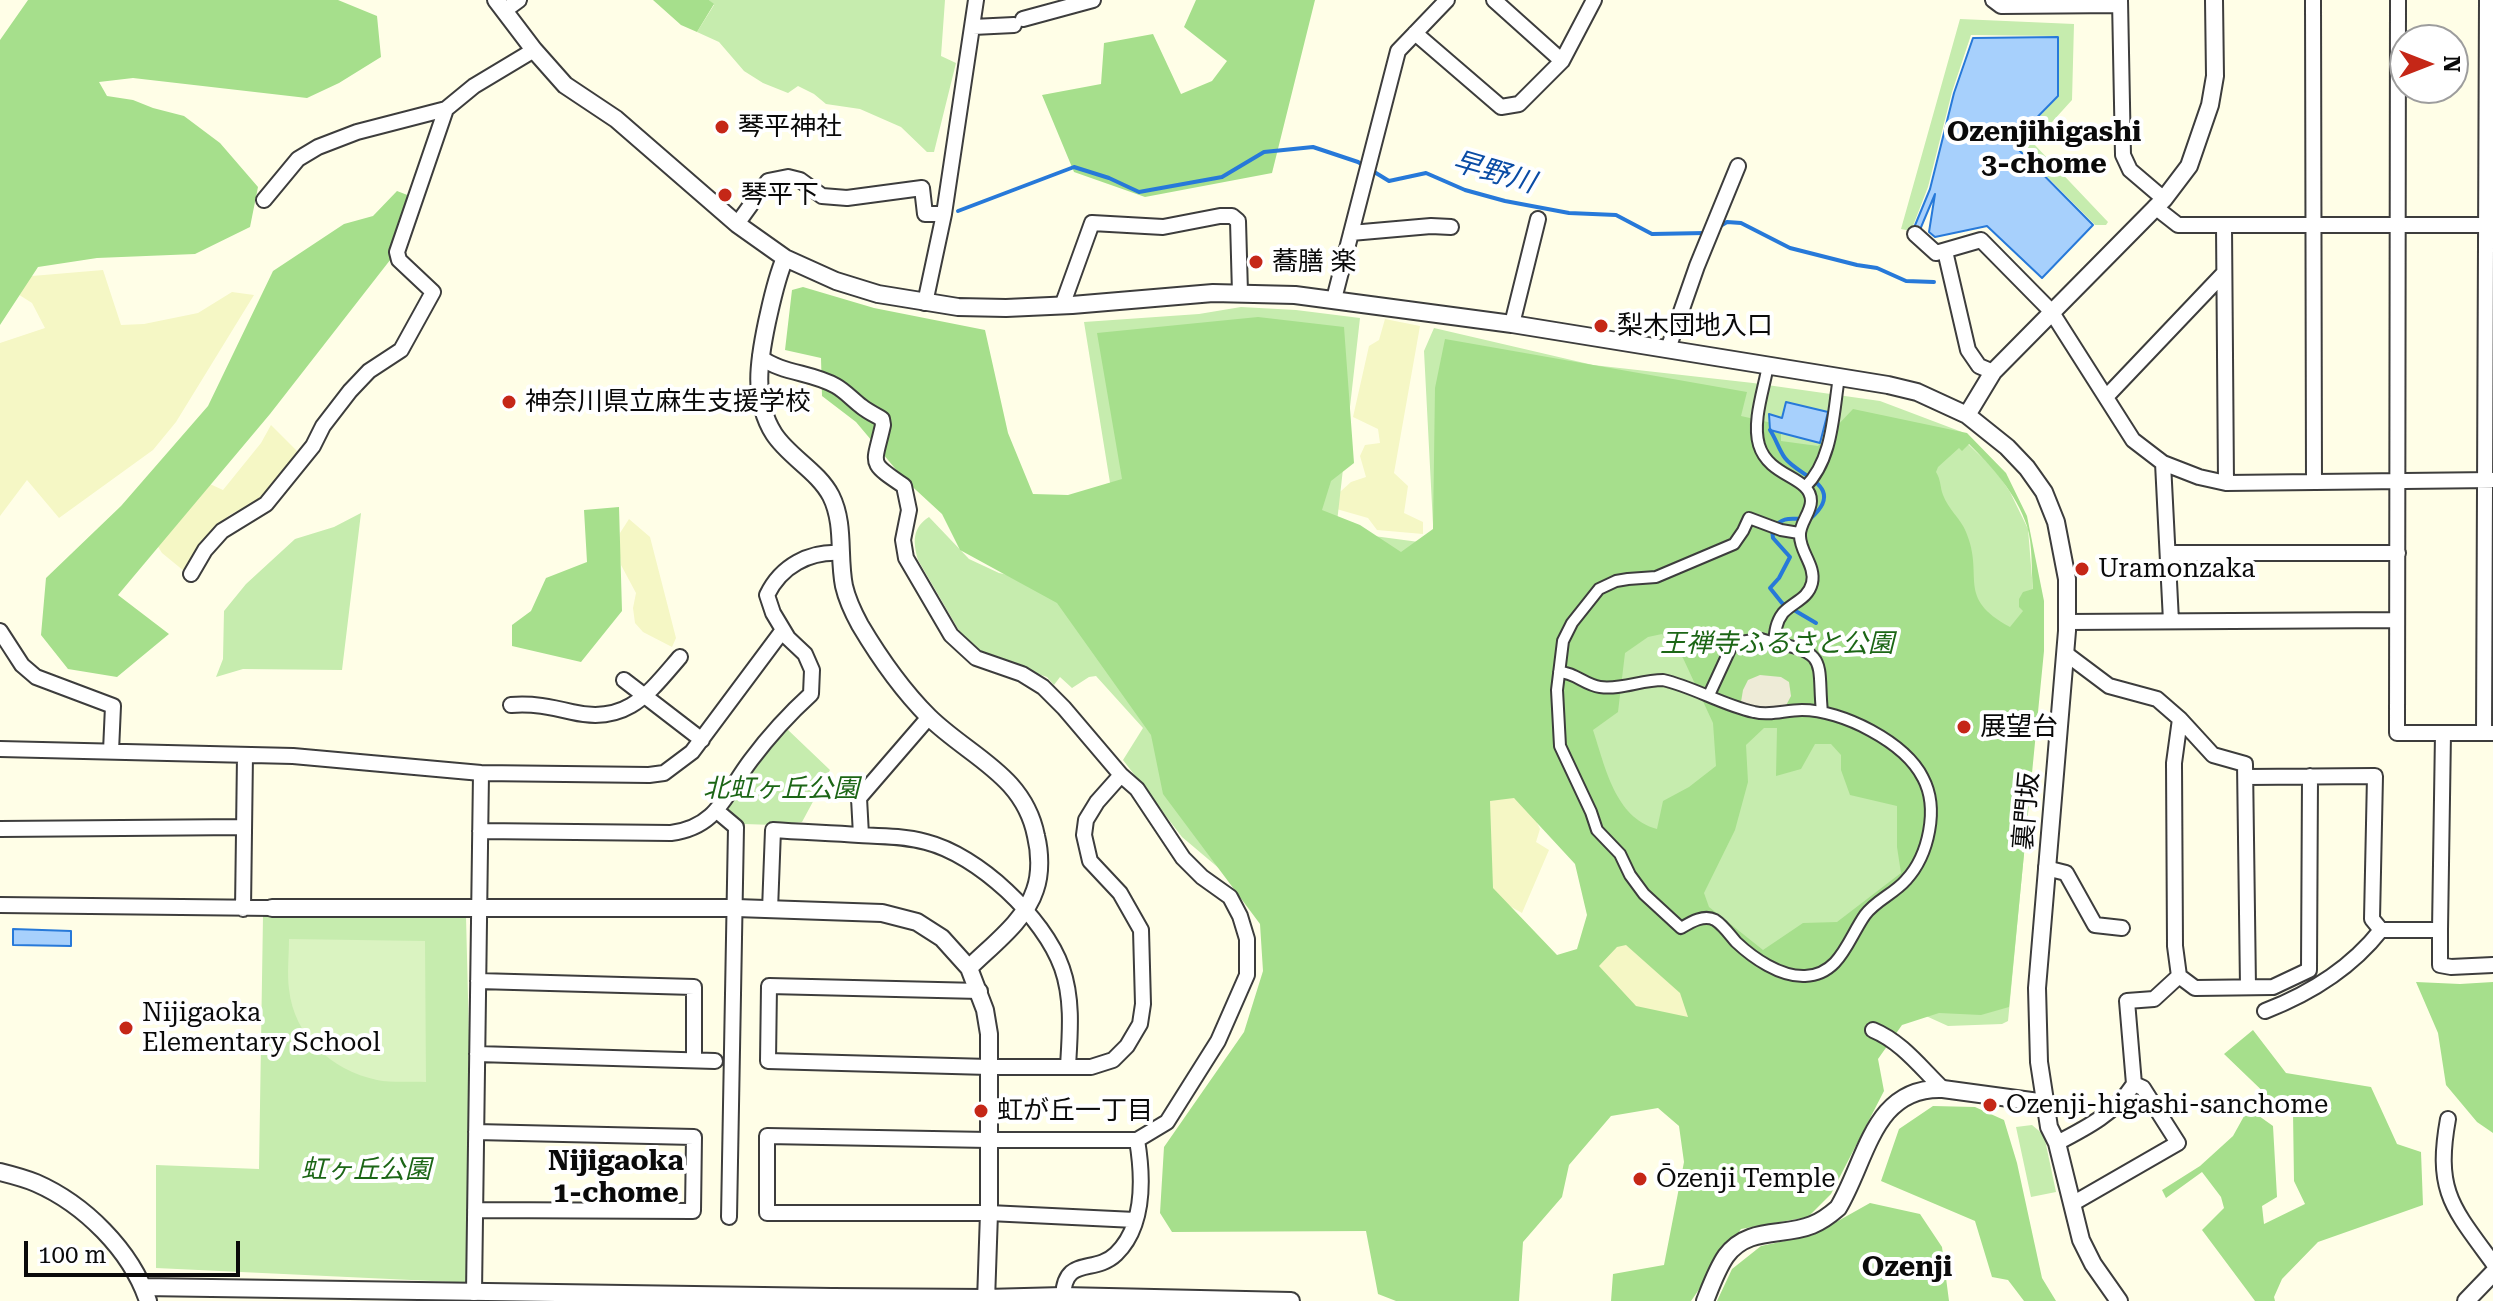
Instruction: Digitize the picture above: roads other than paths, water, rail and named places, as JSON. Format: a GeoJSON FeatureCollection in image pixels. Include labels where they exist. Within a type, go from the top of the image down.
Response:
{"type":"FeatureCollection","features":[{"type":"Feature","properties":{"kind":"street"},"geometry":{"type":"LineString","coordinates":[[500,6],[519,0]]}},
{"type":"Feature","properties":{"kind":"street"},"geometry":{"type":"LineString","coordinates":[[925,303],[944,214],[976,0]]}},
{"type":"Feature","properties":{"kind":"street"},"geometry":{"type":"LineString","coordinates":[[973,27],[1019,22],[1093,0]]}},
{"type":"Feature","properties":{"kind":"street"},"geometry":{"type":"LineString","coordinates":[[1334,299],[1398,51],[1447,0]]}},
{"type":"Feature","properties":{"kind":"street"},"geometry":{"type":"LineString","coordinates":[[1494,0],[1562,61]]}},
{"type":"Feature","properties":{"kind":"street"},"geometry":{"type":"LineString","coordinates":[[1415,33],[1501,107],[1519,104],[1562,61],[1594,0]]}},
{"type":"Feature","properties":{"kind":"street"},"geometry":{"type":"LineString","coordinates":[[1993,0],[2001,6],[2120,3],[2123,155],[2130,170],[2178,225],[2489,225]]}},
{"type":"Feature","properties":{"kind":"street"},"geometry":{"type":"LineString","coordinates":[[1967,415],[1993,372],[2159,203],[2189,166],[2210,105],[2215,76],[2214,0],[2221,0]]}},
{"type":"Feature","properties":{"kind":"street"},"geometry":{"type":"LineString","coordinates":[[2313,0],[2314,482]]}},
{"type":"Feature","properties":{"kind":"street"},"geometry":{"type":"LineString","coordinates":[[2398,0],[2397,733],[2488,733],[2487,0]]}},
{"type":"Feature","properties":{"kind":"street","name":"裏門坂"},"geometry":{"type":"LineString","coordinates":[[500,6],[565,85],[616,119],[737,224],[785,258],[836,281],[878,294],[958,307],[1062,306],[1213,293],[1334,299],[1512,324],[1839,377],[1917,392],[1967,415],[2007,447],[2044,492],[2063,552],[2067,579],[2067,622],[2037,988],[2037,1027],[2049,1127],[2057,1143],[2081,1240],[2093,1264],[2119,1301]]}},
{"type":"Feature","properties":{"kind":"street"},"geometry":{"type":"LineString","coordinates":[[264,200],[298,159],[318,147],[357,132],[446,109],[474,86],[534,50]]}},
{"type":"Feature","properties":{"kind":"street"},"geometry":{"type":"LineString","coordinates":[[191,574],[205,550],[222,531],[266,504],[313,446],[323,426],[350,391],[369,371],[401,350],[433,292],[399,260],[397,252],[446,109]]}},
{"type":"Feature","properties":{"kind":"street"},"geometry":{"type":"LineString","coordinates":[[1668,349],[1697,266],[1738,166]]}},
{"type":"Feature","properties":{"kind":"street"},"geometry":{"type":"LineString","coordinates":[[737,224],[768,181],[788,177],[800,180],[822,196],[847,198],[922,188],[925,214],[944,214]]}},
{"type":"Feature","properties":{"kind":"street"},"geometry":{"type":"LineString","coordinates":[[1062,306],[1092,223],[1163,227],[1232,216],[1238,221],[1240,293]]}},
{"type":"Feature","properties":{"kind":"street"},"geometry":{"type":"LineString","coordinates":[[1512,324],[1538,219]]}},
{"type":"Feature","properties":{"kind":"street"},"geometry":{"type":"LineString","coordinates":[[2224,226],[2226,483]]}},
{"type":"Feature","properties":{"kind":"street"},"geometry":{"type":"LineString","coordinates":[[1351,233],[1451,227]]}},
{"type":"Feature","properties":{"kind":"street"},"geometry":{"type":"LineString","coordinates":[[1915,234],[1936,253],[1981,240],[2051,311],[2133,440],[2163,463],[2199,477],[2226,483],[2489,480]]}},
{"type":"Feature","properties":{"kind":"street"},"geometry":{"type":"LineString","coordinates":[[1945,251],[1968,350],[1979,366],[1993,372]]}},
{"type":"Feature","properties":{"kind":"street"},"geometry":{"type":"LineString","coordinates":[[785,258],[773,292],[758,383],[761,404],[774,435],[827,489],[836,509],[844,587],[859,623],[929,717],[1012,783],[1027,805],[1040,852],[1036,889],[1025,909],[969,968]]}},
{"type":"Feature","properties":{"kind":"street"},"geometry":{"type":"LineString","coordinates":[[2107,396],[2224,273]]}},
{"type":"Feature","properties":{"kind":"street"},"geometry":{"type":"LineString","coordinates":[[760,357],[780,368],[817,377],[837,386],[882,419],[874,461],[878,469],[904,486],[909,510],[903,540],[906,558],[951,635],[976,658],[1022,674],[1043,687],[1064,708],[1121,775],[1137,789],[1183,858],[1202,877],[1230,897],[1240,916],[1248,954],[1247,975],[1218,1041],[1167,1122],[1137,1140],[767,1136],[767,1213],[989,1213],[1135,1220]]}},
{"type":"Feature","properties":{"kind":"street"},"geometry":{"type":"LineString","coordinates":[[1768,365],[1757,427],[1758,442],[1770,465],[1779,473],[1811,482]]}},
{"type":"Feature","properties":{"kind":"street"},"geometry":{"type":"LineString","coordinates":[[1774,643],[1777,622],[1806,595],[1813,581],[1803,525],[1811,499],[1811,482],[1824,461],[1839,377]]}},
{"type":"Feature","properties":{"kind":"street"},"geometry":{"type":"LineString","coordinates":[[2163,463],[2171,621]]}},
{"type":"Feature","properties":{"kind":"street"},"geometry":{"type":"LineString","coordinates":[[1559,672],[1567,672],[1594,687],[1611,689],[1663,680],[1759,714],[1799,710],[1822,712],[1869,728],[1916,763],[1927,786],[1930,815],[1919,861],[1907,879],[1875,903],[1837,962],[1822,974],[1786,974],[1764,963],[1739,945],[1715,920],[1706,918],[1681,928],[1644,894],[1620,854],[1597,830],[1560,746],[1558,701],[1559,672],[1563,641],[1572,623],[1599,589],[1616,581],[1656,577],[1734,544],[1749,518],[1781,530],[1803,525]]}},
{"type":"Feature","properties":{"kind":"street"},"geometry":{"type":"LineString","coordinates":[[480,831],[671,833],[688,831],[703,824],[717,811],[750,760],[790,713],[811,694],[812,670],[805,654],[788,638],[773,613],[767,595],[774,579],[802,560],[829,552],[841,553]]}},
{"type":"Feature","properties":{"kind":"street"},"geometry":{"type":"LineString","coordinates":[[2168,553],[2398,553]]}},
{"type":"Feature","properties":{"kind":"street"},"geometry":{"type":"LineString","coordinates":[[2067,622],[2397,620]]}},
{"type":"Feature","properties":{"kind":"street"},"geometry":{"type":"LineString","coordinates":[[0,749],[293,756],[481,773],[664,773],[679,764],[702,740],[783,630]]}},
{"type":"Feature","properties":{"kind":"street"},"geometry":{"type":"LineString","coordinates":[[0,631],[22,665],[36,677],[113,706],[111,751]]}},
{"type":"Feature","properties":{"kind":"street"},"geometry":{"type":"LineString","coordinates":[[1709,695],[1733,643],[1761,639],[1807,651],[1815,660],[1821,672],[1822,712]]}},
{"type":"Feature","properties":{"kind":"street"},"geometry":{"type":"LineString","coordinates":[[2065,653],[2109,686],[2157,699],[2213,755],[2245,764],[2248,987]]}},
{"type":"Feature","properties":{"kind":"street"},"geometry":{"type":"LineString","coordinates":[[511,705],[531,704],[596,715],[622,711],[645,697],[680,657]]}},
{"type":"Feature","properties":{"kind":"street"},"geometry":{"type":"LineString","coordinates":[[624,680],[702,740]]}},
{"type":"Feature","properties":{"kind":"street"},"geometry":{"type":"LineString","coordinates":[[861,835],[859,798],[929,717]]}},
{"type":"Feature","properties":{"kind":"street"},"geometry":{"type":"LineString","coordinates":[[2180,719],[2174,763],[2175,946],[2179,976],[2195,988],[2273,987],[2309,970],[2310,776]]}},
{"type":"Feature","properties":{"kind":"street"},"geometry":{"type":"LineString","coordinates":[[2443,733],[2440,965],[2493,965]]}},
{"type":"Feature","properties":{"kind":"street"},"geometry":{"type":"LineString","coordinates":[[243,909],[245,755]]}},
{"type":"Feature","properties":{"kind":"street"},"geometry":{"type":"LineString","coordinates":[[474,1293],[481,773]]}},
{"type":"Feature","properties":{"kind":"street"},"geometry":{"type":"LineString","coordinates":[[980,991],[769,986],[768,1061],[1091,1067],[1113,1060],[1127,1046],[1140,1024],[1143,1004],[1141,930],[1120,893],[1090,861],[1084,835],[1086,820],[1097,802],[1121,775]]}},
{"type":"Feature","properties":{"kind":"street"},"geometry":{"type":"LineString","coordinates":[[2246,777],[2375,776],[2372,919],[2381,930]]}},
{"type":"Feature","properties":{"kind":"street"},"geometry":{"type":"LineString","coordinates":[[717,811],[736,827],[729,1217]]}},
{"type":"Feature","properties":{"kind":"street"},"geometry":{"type":"LineString","coordinates":[[0,829],[244,827]]}},
{"type":"Feature","properties":{"kind":"street"},"geometry":{"type":"LineString","coordinates":[[770,910],[773,830],[905,837],[930,842],[987,874],[1025,909],[1041,931],[1061,966],[1069,996],[1068,1066]]}},
{"type":"Feature","properties":{"kind":"street"},"geometry":{"type":"LineString","coordinates":[[2046,868],[2066,873],[2095,925],[2122,928]]}},
{"type":"Feature","properties":{"kind":"street"},"geometry":{"type":"LineString","coordinates":[[0,905],[243,909],[736,908],[882,913],[917,922],[942,938],[969,968],[980,991],[989,1034],[986,1300]]}},
{"type":"Feature","properties":{"kind":"street"},"geometry":{"type":"LineString","coordinates":[[2265,1011],[2296,999],[2354,961],[2381,930],[2440,930]]}},
{"type":"Feature","properties":{"kind":"street"},"geometry":{"type":"LineString","coordinates":[[2057,1143],[2097,1122],[2124,1098],[2134,1084],[2127,1001],[2154,999],[2179,976]]}},
{"type":"Feature","properties":{"kind":"street"},"geometry":{"type":"LineString","coordinates":[[478,981],[694,987],[694,1060]]}},
{"type":"Feature","properties":{"kind":"street"},"geometry":{"type":"LineString","coordinates":[[1873,1030],[1884,1034],[1908,1052],[1943,1089]]}},
{"type":"Feature","properties":{"kind":"street"},"geometry":{"type":"LineString","coordinates":[[477,1054],[715,1061]]}},
{"type":"Feature","properties":{"kind":"street"},"geometry":{"type":"LineString","coordinates":[[2072,1204],[2178,1143],[2143,1088],[2134,1084]]}},
{"type":"Feature","properties":{"kind":"street"},"geometry":{"type":"LineString","coordinates":[[1705,1301],[1727,1255],[1737,1245],[1751,1236],[1812,1226],[1838,1208],[1876,1129],[1893,1104],[1917,1091],[1943,1089],[2046,1103]]}},
{"type":"Feature","properties":{"kind":"street"},"geometry":{"type":"LineString","coordinates":[[2448,1119],[2443,1174],[2449,1199],[2493,1263]]}},
{"type":"Feature","properties":{"kind":"street"},"geometry":{"type":"LineString","coordinates":[[475,1210],[693,1211],[694,1137],[476,1132]]}},
{"type":"Feature","properties":{"kind":"street"},"geometry":{"type":"LineString","coordinates":[[1063,1296],[1064,1281],[1071,1270],[1100,1263],[1116,1255],[1129,1235],[1141,1190],[1137,1140]]}},
{"type":"Feature","properties":{"kind":"street"},"geometry":{"type":"LineString","coordinates":[[0,1172],[35,1182],[94,1222],[124,1256],[146,1294],[474,1293],[986,1300],[1063,1296],[1291,1301]]}},
{"type":"Feature","properties":{"kind":"street"},"geometry":{"type":"LineString","coordinates":[[2466,1301],[2493,1273]]}},
{"type":"Feature","properties":{"kind":"water"},"geometry":{"type":"Polygon","coordinates":[[[2058,37],[2058,96],[2012,143],[2093,225],[2042,278],[1987,226],[1935,237],[1929,232],[1935,194],[1919,232],[1911,235],[1930,189],[1954,93],[1973,38],[2058,37]]]}},
{"type":"Feature","properties":{"kind":"water"},"geometry":{"type":"Polygon","coordinates":[[[1786,402],[1828,412],[1820,443],[1770,430],[1769,414],[1782,418],[1786,402]]]}},
{"type":"Feature","properties":{"kind":"water"},"geometry":{"type":"Polygon","coordinates":[[[13,929],[71,931],[71,946],[13,945],[13,929]]]}},
{"type":"Feature","properties":{"kind":"waterway","name":"早野川"},"geometry":{"type":"LineString","coordinates":[[958,211],[1074,167],[1139,192],[1222,177],[1264,152],[1313,147],[1358,162],[1389,181],[1426,173],[1465,190],[1505,201],[1569,213],[1616,215],[1652,234],[1705,233]]}},
{"type":"Feature","properties":{"kind":"waterway","name":"早野川"},"geometry":{"type":"LineString","coordinates":[[1717,228],[1727,222],[1741,223],[1790,248],[1877,268],[1906,281],[1934,282]]}},
{"type":"Feature","properties":{"kind":"waterway"},"geometry":{"type":"LineString","coordinates":[[1770,430],[1785,458],[1817,483],[1824,498],[1810,519],[1785,520],[1772,529],[1773,538],[1790,557],[1770,588],[1782,603],[1816,623]]}},
{"type":"Feature","properties":{"kind":"place","name":"琴平神社"},"geometry":{"type":"Point","coordinates":[722,127]}},
{"type":"Feature","properties":{"kind":"place","name":"琴平下"},"geometry":{"type":"Point","coordinates":[725,195]}},
{"type":"Feature","properties":{"kind":"place","name":"蕎膳 楽"},"geometry":{"type":"Point","coordinates":[1256,262]}},
{"type":"Feature","properties":{"kind":"place","name":"梨木団地入口"},"geometry":{"type":"Point","coordinates":[1601,326]}},
{"type":"Feature","properties":{"kind":"place","name":"神奈川県立麻生支援学校"},"geometry":{"type":"Point","coordinates":[509,402]}},
{"type":"Feature","properties":{"kind":"place","name":"Uramonzaka"},"geometry":{"type":"Point","coordinates":[2082,569]}},
{"type":"Feature","properties":{"kind":"place","name":"展望台"},"geometry":{"type":"Point","coordinates":[1964,727]}},
{"type":"Feature","properties":{"kind":"place","name":"Nijigaoka Elementary School"},"geometry":{"type":"Point","coordinates":[126,1028]}},
{"type":"Feature","properties":{"kind":"place","name":"Ozenji-higashi-sanchome"},"geometry":{"type":"Point","coordinates":[1990,1105]}},
{"type":"Feature","properties":{"kind":"place","name":"虹が丘一丁目"},"geometry":{"type":"Point","coordinates":[981,1111]}},
{"type":"Feature","properties":{"kind":"place","name":"Ōzenji Temple"},"geometry":{"type":"Point","coordinates":[1640,1179]}},
{"type":"Feature","properties":{"kind":"district","name":"Ozenjihigashi 3-chome"},"geometry":{"type":"Point","coordinates":[2044,149]}},
{"type":"Feature","properties":{"kind":"district","name":"Nijigaoka 1-chome"},"geometry":{"type":"Point","coordinates":[616,1178]}},
{"type":"Feature","properties":{"kind":"district","name":"Ozenji"},"geometry":{"type":"Point","coordinates":[1907,1268]}},
{"type":"Feature","properties":{"kind":"park label","name":"王禅寺ふるさと公園"},"geometry":{"type":"Point","coordinates":[1777,644]}},
{"type":"Feature","properties":{"kind":"park label","name":"北虹ヶ丘公園"},"geometry":{"type":"Point","coordinates":[781,789]}},
{"type":"Feature","properties":{"kind":"park label","name":"虹ヶ丘公園"},"geometry":{"type":"Point","coordinates":[366,1170]}}]}
